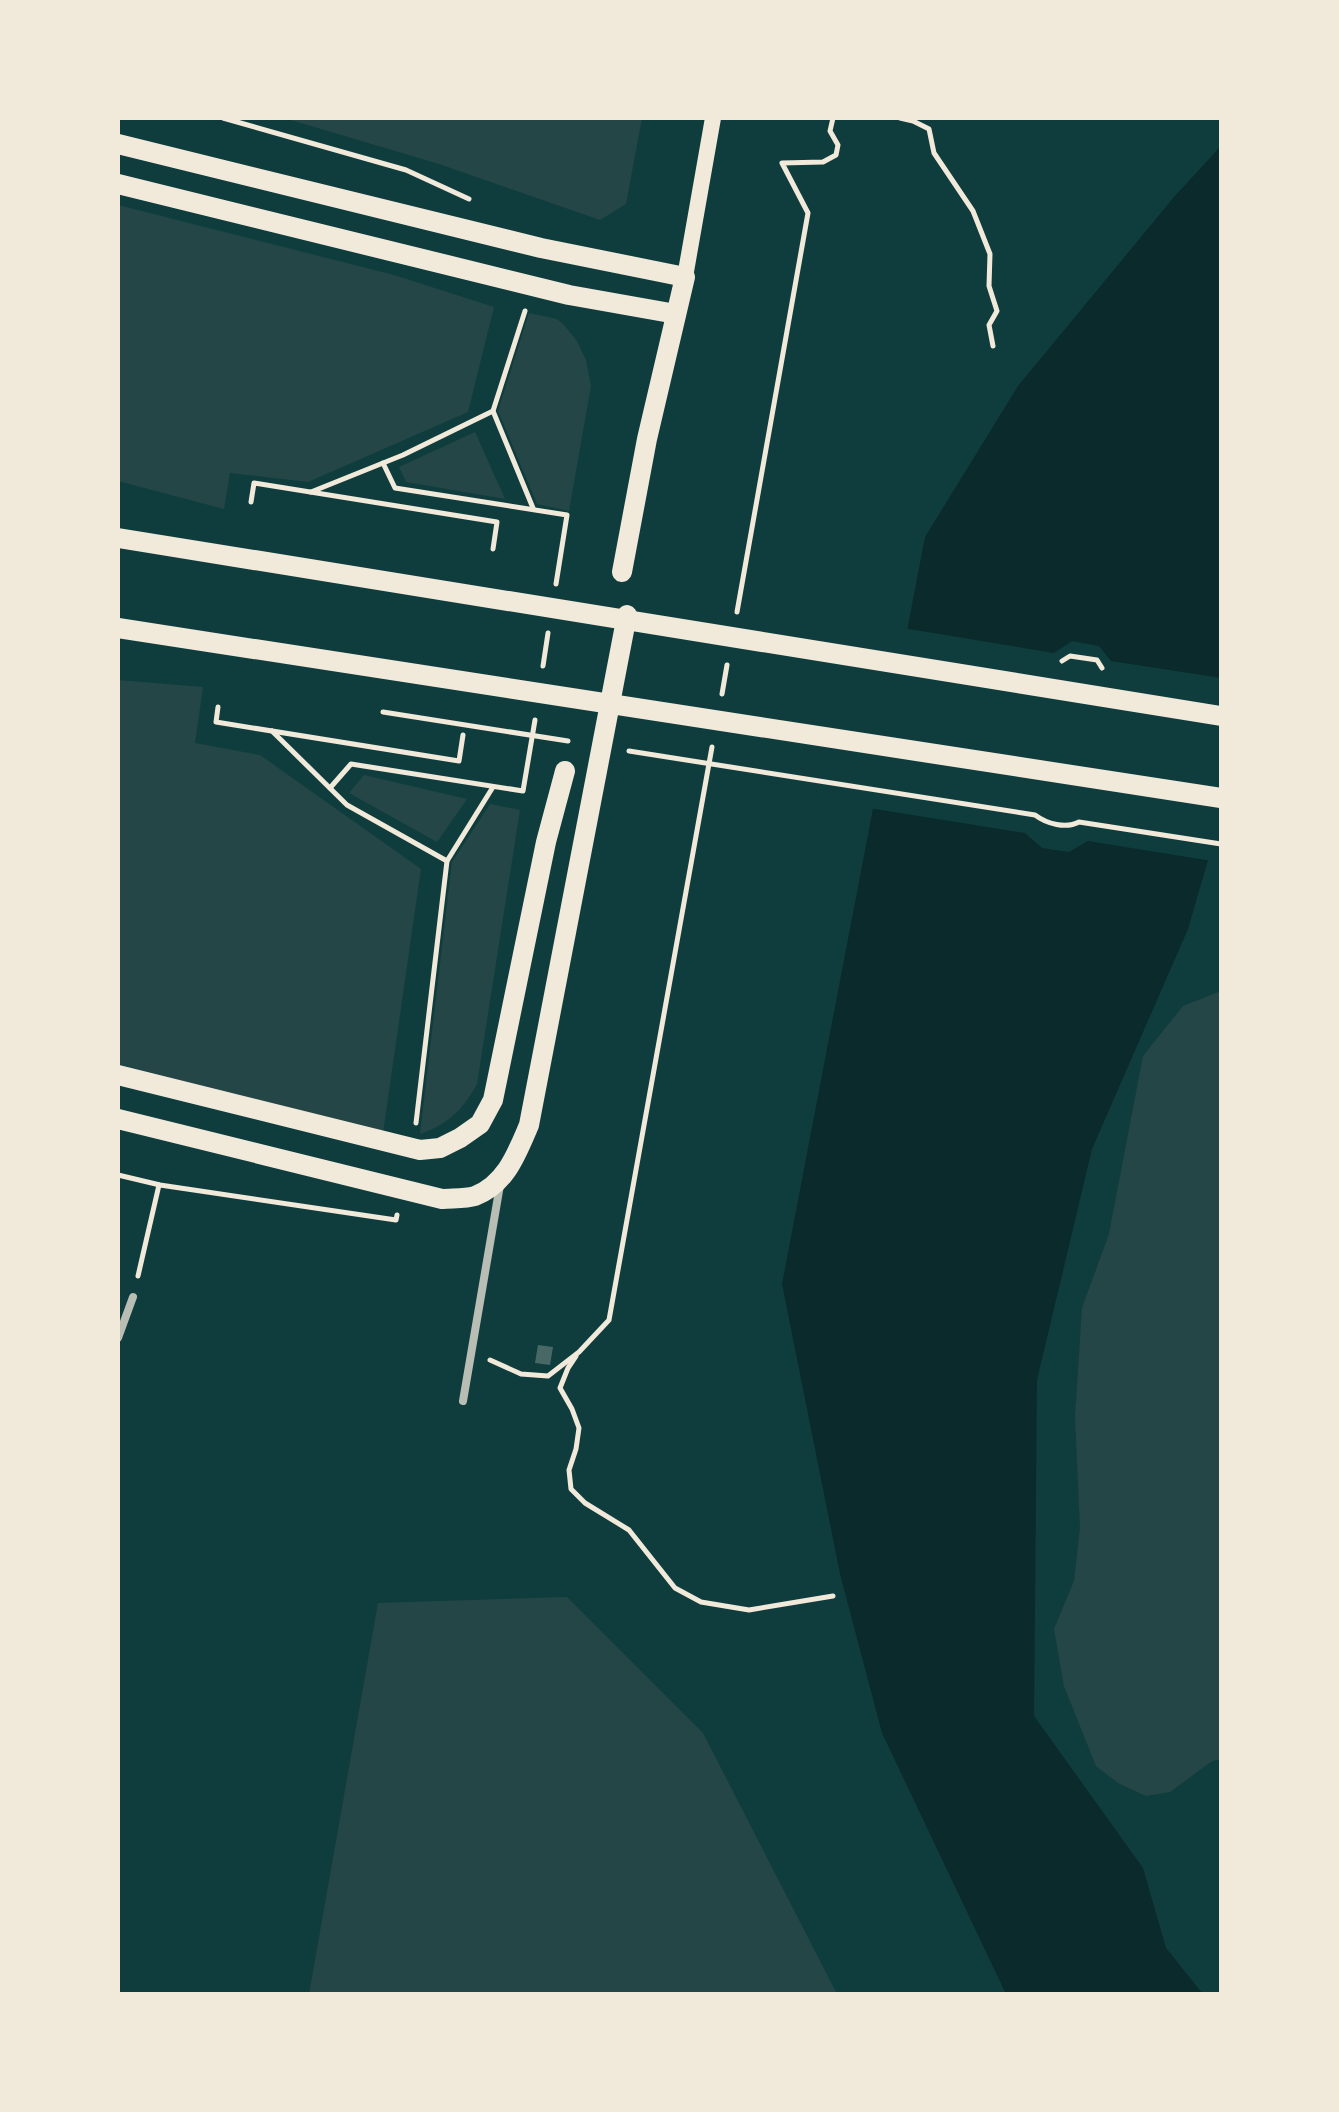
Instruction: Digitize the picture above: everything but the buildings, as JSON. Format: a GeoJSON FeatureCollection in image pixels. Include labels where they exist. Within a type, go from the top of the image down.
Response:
{"type":"FeatureCollection","features":[{"type":"Feature","properties":{"kind":"main road"},"geometry":{"type":"LineString","coordinates":[[622,572],[647,439],[685,277],[713,118]]}},
{"type":"Feature","properties":{"kind":"main road"},"geometry":{"type":"LineString","coordinates":[[118,144],[541,248],[685,277]]}},
{"type":"Feature","properties":{"kind":"main road"},"geometry":{"type":"LineString","coordinates":[[118,184],[569,295],[676,314]]}},
{"type":"Feature","properties":{"kind":"main road"},"geometry":{"type":"LineString","coordinates":[[118,538],[1221,716]]}},
{"type":"Feature","properties":{"kind":"main road"},"geometry":{"type":"LineString","coordinates":[[118,1119],[442,1199],[474,1196],[501,1179],[529,1125],[627,615]]}},
{"type":"Feature","properties":{"kind":"main road"},"geometry":{"type":"LineString","coordinates":[[118,628],[1221,798]]}},
{"type":"Feature","properties":{"kind":"main road"},"geometry":{"type":"LineString","coordinates":[[118,1075],[420,1150],[440,1148],[460,1138],[480,1124],[493,1100],[546,842],[565,771]]}},
{"type":"Feature","properties":{"kind":"street"},"geometry":{"type":"LineString","coordinates":[[463,1401],[501,1179]]}},
{"type":"Feature","properties":{"kind":"street"},"geometry":{"type":"LineString","coordinates":[[118,1338],[133,1297]]}},
{"type":"Feature","properties":{"kind":"path"},"geometry":{"type":"LineString","coordinates":[[223,118],[406,170],[479,204]]}},
{"type":"Feature","properties":{"kind":"path"},"geometry":{"type":"LineString","coordinates":[[735,621],[808,213],[782,163],[823,162],[836,155],[838,145],[830,131],[833,118]]}},
{"type":"Feature","properties":{"kind":"path"},"geometry":{"type":"LineString","coordinates":[[900,118],[929,129],[934,153],[973,211],[990,254],[989,286],[997,311],[989,325],[993,346]]}},
{"type":"Feature","properties":{"kind":"path"},"geometry":{"type":"LineString","coordinates":[[527,307],[493,411],[533,509]]}},
{"type":"Feature","properties":{"kind":"path"},"geometry":{"type":"LineString","coordinates":[[310,492],[383,463],[493,411]]}},
{"type":"Feature","properties":{"kind":"path"},"geometry":{"type":"LineString","coordinates":[[383,463],[395,488],[567,515],[555,592]]}},
{"type":"Feature","properties":{"kind":"path"},"geometry":{"type":"LineString","coordinates":[[251,502],[254,483],[497,522],[493,549]]}},
{"type":"Feature","properties":{"kind":"path"},"geometry":{"type":"LineString","coordinates":[[543,669],[550,623]]}},
{"type":"Feature","properties":{"kind":"path"},"geometry":{"type":"LineString","coordinates":[[721,699],[730,652]]}},
{"type":"Feature","properties":{"kind":"path"},"geometry":{"type":"LineString","coordinates":[[218,707],[216,722],[459,761],[463,735]]}},
{"type":"Feature","properties":{"kind":"path"},"geometry":{"type":"LineString","coordinates":[[383,712],[569,742]]}},
{"type":"Feature","properties":{"kind":"path"},"geometry":{"type":"LineString","coordinates":[[330,788],[351,764],[523,791],[535,715]]}},
{"type":"Feature","properties":{"kind":"path"},"geometry":{"type":"LineString","coordinates":[[272,731],[347,805],[447,861]]}},
{"type":"Feature","properties":{"kind":"path"},"geometry":{"type":"LineString","coordinates":[[713,746],[609,1320],[579,1352],[560,1388],[579,1428],[569,1470],[571,1489],[585,1503],[629,1530],[675,1588],[701,1602],[749,1610],[833,1596]]}},
{"type":"Feature","properties":{"kind":"path"},"geometry":{"type":"LineString","coordinates":[[616,749],[1035,815],[1043,822],[1071,826],[1079,822],[1221,844]]}},
{"type":"Feature","properties":{"kind":"path"},"geometry":{"type":"LineString","coordinates":[[415,1132],[447,861],[493,787]]}},
{"type":"Feature","properties":{"kind":"path"},"geometry":{"type":"LineString","coordinates":[[118,1175],[160,1185],[396,1220]]}},
{"type":"Feature","properties":{"kind":"path"},"geometry":{"type":"LineString","coordinates":[[133,1297],[160,1185]]}},
{"type":"Feature","properties":{"kind":"path"},"geometry":{"type":"LineString","coordinates":[[471,1351],[521,1374],[548,1376],[579,1352]]}},
{"type":"Feature","properties":{"kind":"shaded area"},"geometry":{"type":"Polygon","coordinates":[[[284,118],[642,118],[626,204],[600,220],[439,164],[284,118]]]}},
{"type":"Feature","properties":{"kind":"shaded area"},"geometry":{"type":"Polygon","coordinates":[[[1221,146],[1221,815],[1188,929],[1092,1149],[1037,1380],[1034,1716],[1143,1868],[1166,1948],[1203,1994],[1006,1994],[882,1733],[840,1574],[782,1284],[925,537],[1018,386],[1174,197],[1221,146]]]}},
{"type":"Feature","properties":{"kind":"shaded area"},"geometry":{"type":"Polygon","coordinates":[[[118,205],[394,275],[494,307],[468,412],[308,482],[230,473],[224,509],[118,481],[118,205]]]}},
{"type":"Feature","properties":{"kind":"shaded area"},"geometry":{"type":"Polygon","coordinates":[[[529,313],[557,319],[577,341],[586,360],[591,386],[569,511],[537,504],[498,411],[529,313]]]}},
{"type":"Feature","properties":{"kind":"shaded area"},"geometry":{"type":"Polygon","coordinates":[[[475,432],[505,499],[406,482],[399,467],[475,432]]]}},
{"type":"Feature","properties":{"kind":"shaded area"},"geometry":{"type":"Polygon","coordinates":[[[118,680],[203,687],[195,743],[260,755],[421,869],[383,1133],[118,1064],[118,680]]]}},
{"type":"Feature","properties":{"kind":"shaded area"},"geometry":{"type":"Polygon","coordinates":[[[364,775],[467,799],[437,842],[349,793],[364,775]]]}},
{"type":"Feature","properties":{"kind":"shaded area"},"geometry":{"type":"Polygon","coordinates":[[[490,804],[520,810],[477,1084],[454,1115],[420,1134],[452,862],[490,804]]]}},
{"type":"Feature","properties":{"kind":"shaded area"},"geometry":{"type":"Polygon","coordinates":[[[1221,991],[1221,1759],[1212,1761],[1170,1792],[1146,1796],[1118,1783],[1096,1766],[1064,1686],[1054,1629],[1074,1581],[1080,1528],[1075,1417],[1082,1308],[1109,1234],[1143,1056],[1183,1006],[1221,991]]]}},
{"type":"Feature","properties":{"kind":"shaded area"},"geometry":{"type":"Polygon","coordinates":[[[567,1597],[703,1733],[837,1994],[309,1994],[378,1603],[567,1597]]]}},
{"type":"Feature","properties":{"kind":"pier"},"geometry":{"type":"Polygon","coordinates":[[[903,628],[1054,653],[1072,641],[1099,646],[1111,661],[1221,678],[1221,829],[1212,861],[1088,841],[1069,852],[1042,848],[1025,833],[869,808],[903,628]]]}}]}
